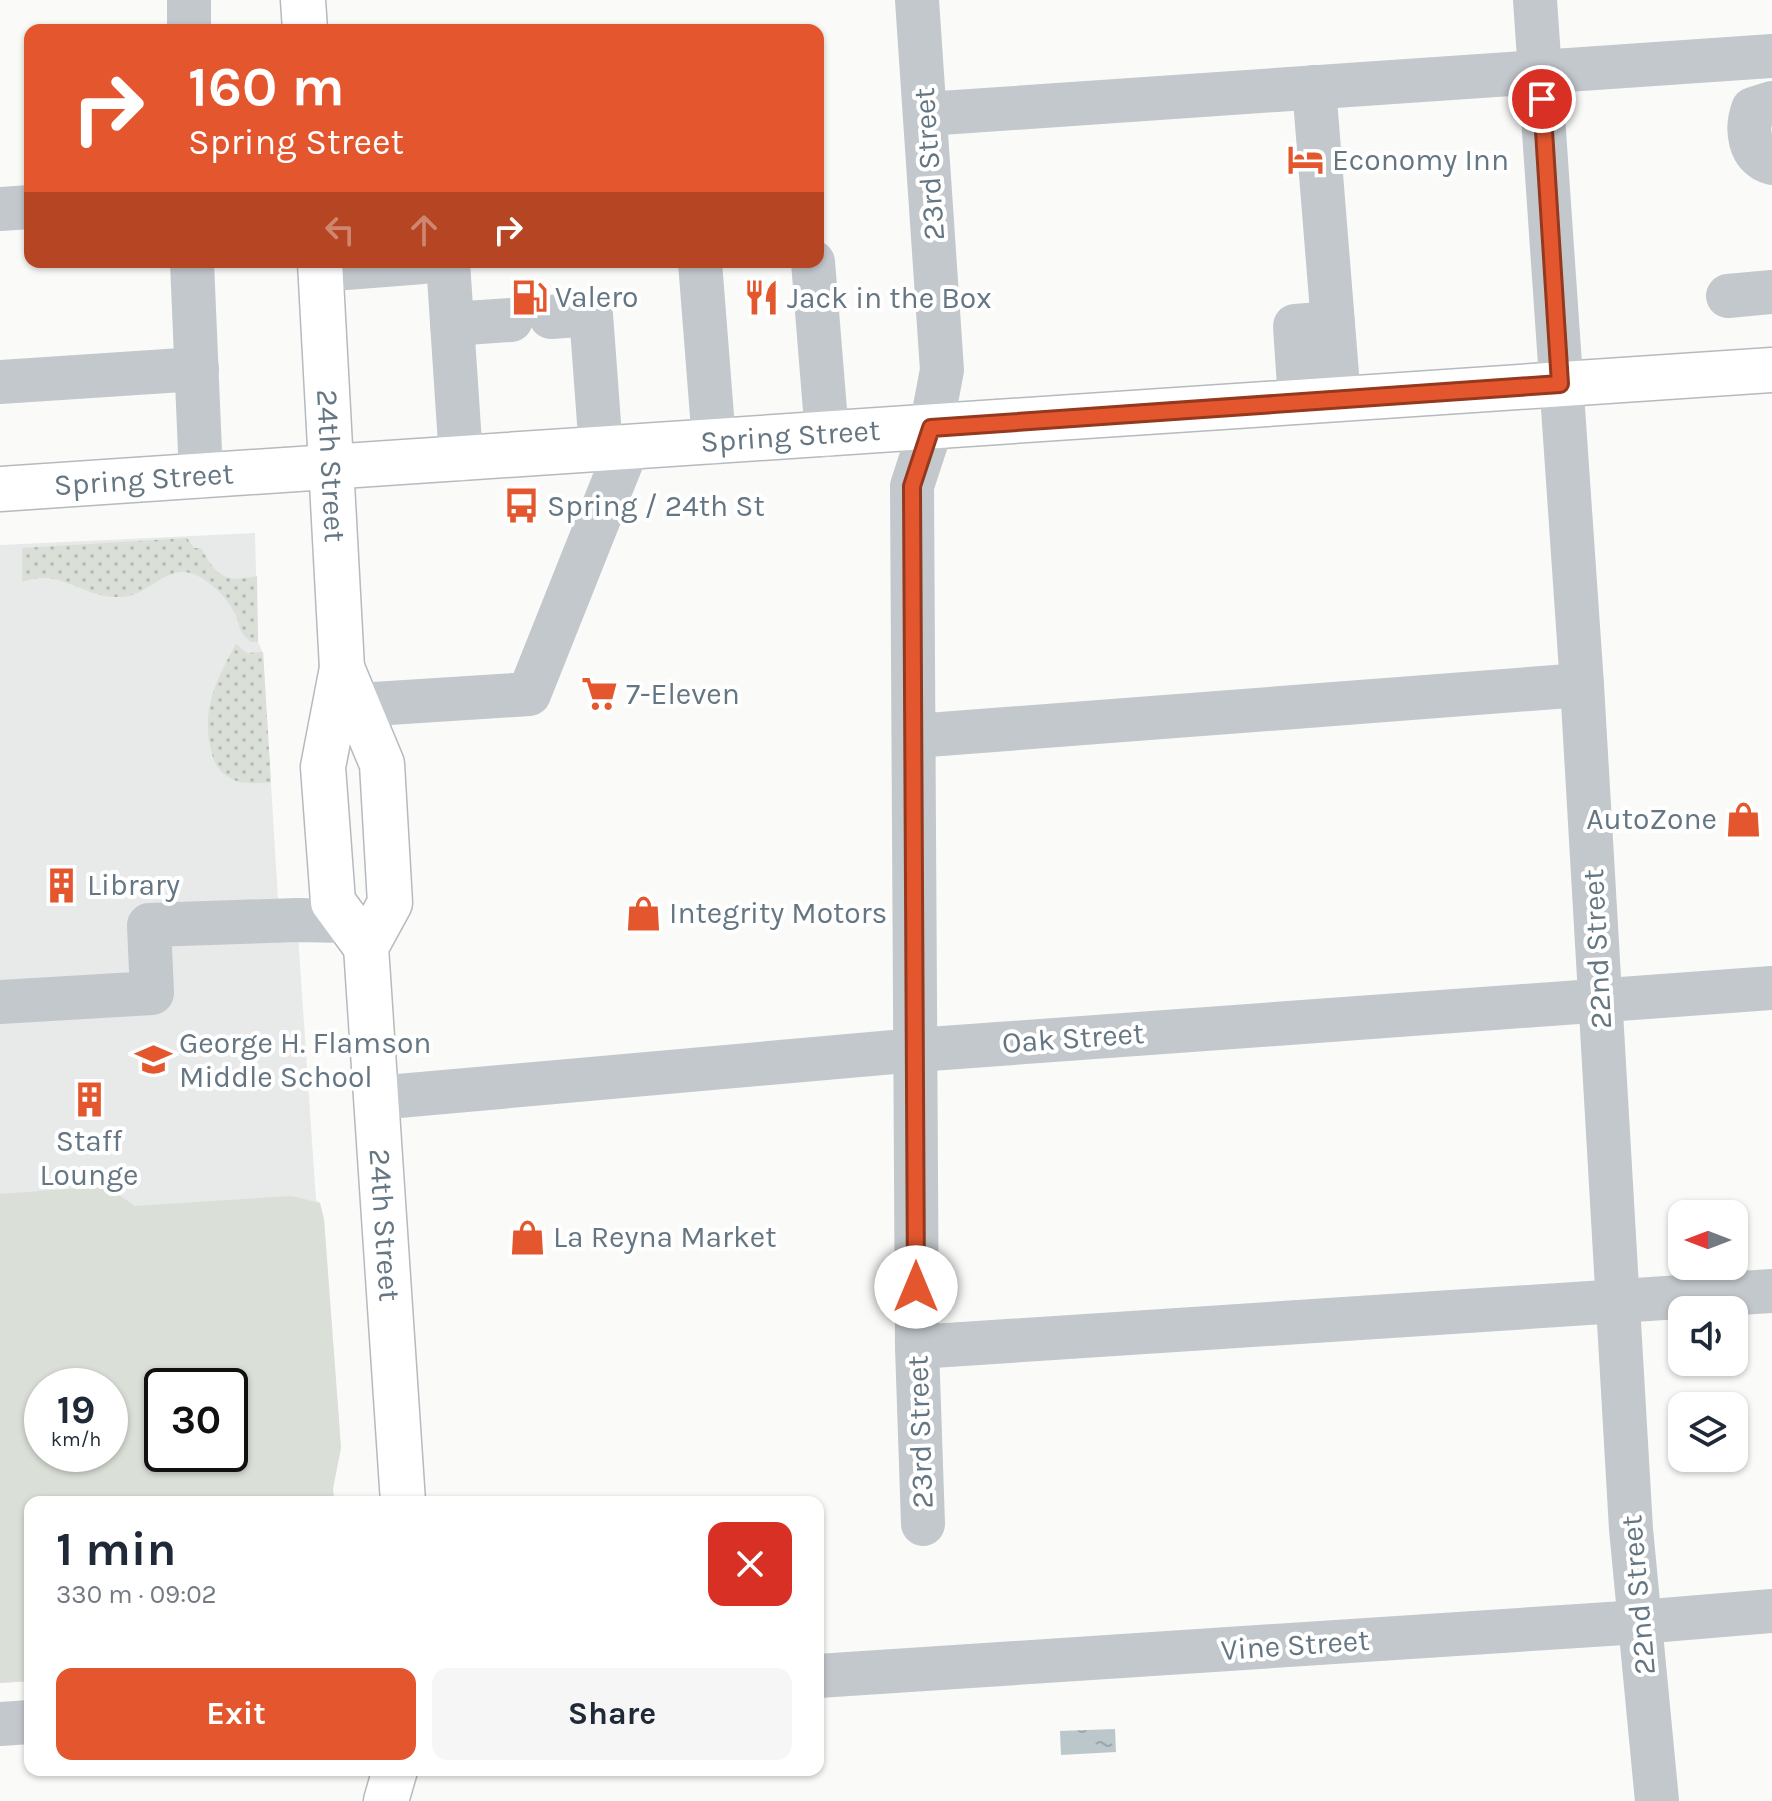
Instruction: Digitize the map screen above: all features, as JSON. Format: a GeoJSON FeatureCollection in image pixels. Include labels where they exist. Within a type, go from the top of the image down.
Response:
{"type":"FeatureCollection","features":[{"type":"Feature","properties":{"kind":"main road"},"geometry":{"type":"LineString","coordinates":[[303,0],[305,24]]}},
{"type":"Feature","properties":{"kind":"main road","name":"24th Street"},"geometry":{"type":"LineString","coordinates":[[320,268],[350,687],[382,764],[390,903],[357,934]]}},
{"type":"Feature","properties":{"kind":"main road","name":"Spring Street"},"geometry":{"type":"LineString","coordinates":[[0,489],[1772,370]]}},
{"type":"Feature","properties":{"kind":"main road","name":"24th Street"},"geometry":{"type":"LineString","coordinates":[[350,687],[323,767],[333,902],[357,934],[376,1098],[403,1496]]}},
{"type":"Feature","properties":{"kind":"main road"},"geometry":{"type":"LineString","coordinates":[[386,1801],[393,1776]]}},
{"type":"Feature","properties":{"kind":"street"},"geometry":{"type":"LineString","coordinates":[[189,0],[189,24]]}},
{"type":"Feature","properties":{"kind":"street","name":"23rd Street"},"geometry":{"type":"LineString","coordinates":[[917,0],[942,370],[931,428],[912,486],[917,1347],[923,1524]]}},
{"type":"Feature","properties":{"kind":"street","name":"22nd Street"},"geometry":{"type":"LineString","coordinates":[[1535,0],[1582,685],[1617,1302],[1639,1622],[1657,1801]]}},
{"type":"Feature","properties":{"kind":"street"},"geometry":{"type":"LineString","coordinates":[[926,114],[1772,56]]}},
{"type":"Feature","properties":{"kind":"street"},"geometry":{"type":"LineString","coordinates":[[1314,87],[1314,324],[1319,401]]}},
{"type":"Feature","properties":{"kind":"street"},"geometry":{"type":"LineString","coordinates":[[1772,103],[1753,109],[1748,122],[1751,146],[1765,161],[1772,163]]}},
{"type":"Feature","properties":{"kind":"street"},"geometry":{"type":"LineString","coordinates":[[0,209],[24,207]]}},
{"type":"Feature","properties":{"kind":"street"},"geometry":{"type":"LineString","coordinates":[[192,268],[201,476]]}},
{"type":"Feature","properties":{"kind":"street"},"geometry":{"type":"LineString","coordinates":[[448,268],[461,459]]}},
{"type":"Feature","properties":{"kind":"street"},"geometry":{"type":"LineString","coordinates":[[700,268],[714,442]]}},
{"type":"Feature","properties":{"kind":"street"},"geometry":{"type":"LineString","coordinates":[[813,268],[827,435]]}},
{"type":"Feature","properties":{"kind":"street"},"geometry":{"type":"LineString","coordinates":[[1728,296],[1772,292]]}},
{"type":"Feature","properties":{"kind":"street"},"geometry":{"type":"LineString","coordinates":[[350,687],[529,694],[614,449],[591,314],[452,324]]}},
{"type":"Feature","properties":{"kind":"street"},"geometry":{"type":"LineString","coordinates":[[0,382],[197,369]]}},
{"type":"Feature","properties":{"kind":"street"},"geometry":{"type":"LineString","coordinates":[[915,736],[1582,685]]}},
{"type":"Feature","properties":{"kind":"street"},"geometry":{"type":"LineString","coordinates":[[0,1002],[152,993],[149,925],[297,920],[357,934]]}},
{"type":"Feature","properties":{"kind":"street","name":"Oak Street"},"geometry":{"type":"LineString","coordinates":[[376,1098],[916,1050],[1772,988]]}},
{"type":"Feature","properties":{"kind":"street"},"geometry":{"type":"LineString","coordinates":[[917,1347],[1772,1291]]}},
{"type":"Feature","properties":{"kind":"street","name":"Vine Street"},"geometry":{"type":"LineString","coordinates":[[824,1676],[1772,1611]]}},
{"type":"Feature","properties":{"kind":"street"},"geometry":{"type":"LineString","coordinates":[[0,1724],[24,1722]]}},
{"type":"Feature","properties":{"kind":"shaded area","name":"George H. Flamson Middle School"},"geometry":{"type":"Polygon","coordinates":[[[255,533],[258,642],[263,653],[278,899],[297,920],[316,1200],[320,1203],[324,1220],[341,1448],[334,1496],[24,1496],[24,1681],[0,1683],[0,545],[255,533]]]}},
{"type":"Feature","properties":{"kind":"shaded area"},"geometry":{"type":"Polygon","coordinates":[[[187,538],[194,548],[201,548],[212,566],[223,576],[237,579],[257,576],[258,642],[251,642],[242,633],[237,617],[220,592],[189,573],[169,575],[132,595],[122,597],[95,593],[49,578],[22,582],[22,548],[187,538]]]}},
{"type":"Feature","properties":{"kind":"shaded area"},"geometry":{"type":"Polygon","coordinates":[[[236,644],[247,653],[263,652],[271,782],[247,783],[232,779],[218,768],[211,752],[208,731],[210,705],[218,680],[236,644]]]}},
{"type":"Feature","properties":{"kind":"shaded area"},"geometry":{"type":"Polygon","coordinates":[[[106,1186],[135,1206],[291,1196],[320,1203],[324,1220],[341,1448],[334,1496],[24,1496],[24,1681],[0,1683],[0,1194],[106,1186]]]}},
{"type":"Feature","properties":{"kind":"water"},"geometry":{"type":"Polygon","coordinates":[[[1115,1729],[1116,1752],[1061,1755],[1060,1731],[1115,1729]]]}},
{"type":"Feature","properties":{"kind":"place","name":"Economy Inn"},"geometry":{"type":"Point","coordinates":[1306,160]}},
{"type":"Feature","properties":{"kind":"place","name":"Valero"},"geometry":{"type":"Point","coordinates":[529,297]}},
{"type":"Feature","properties":{"kind":"place","name":"Jack in the Box"},"geometry":{"type":"Point","coordinates":[761,298]}},
{"type":"Feature","properties":{"kind":"place","name":"Spring / 24th St"},"geometry":{"type":"Point","coordinates":[521,506]}},
{"type":"Feature","properties":{"kind":"place","name":"7-Eleven"},"geometry":{"type":"Point","coordinates":[600,694]}},
{"type":"Feature","properties":{"kind":"place","name":"AutoZone"},"geometry":{"type":"Point","coordinates":[1743,819]}},
{"type":"Feature","properties":{"kind":"place","name":"Library"},"geometry":{"type":"Point","coordinates":[61,885]}},
{"type":"Feature","properties":{"kind":"place","name":"Integrity Motors"},"geometry":{"type":"Point","coordinates":[643,913]}},
{"type":"Feature","properties":{"kind":"place","name":"George H. Flamson Middle School"},"geometry":{"type":"Point","coordinates":[153,1060]}},
{"type":"Feature","properties":{"kind":"place","name":"Staff Lounge"},"geometry":{"type":"Point","coordinates":[89,1100]}},
{"type":"Feature","properties":{"kind":"place","name":"La Reyna Market"},"geometry":{"type":"Point","coordinates":[527,1237]}},
{"type":"Feature","properties":{"kind":"route"},"geometry":{"type":"LineString","coordinates":[[916,1287],[912,486],[931,428],[1560,384],[1542,99]]}}]}
